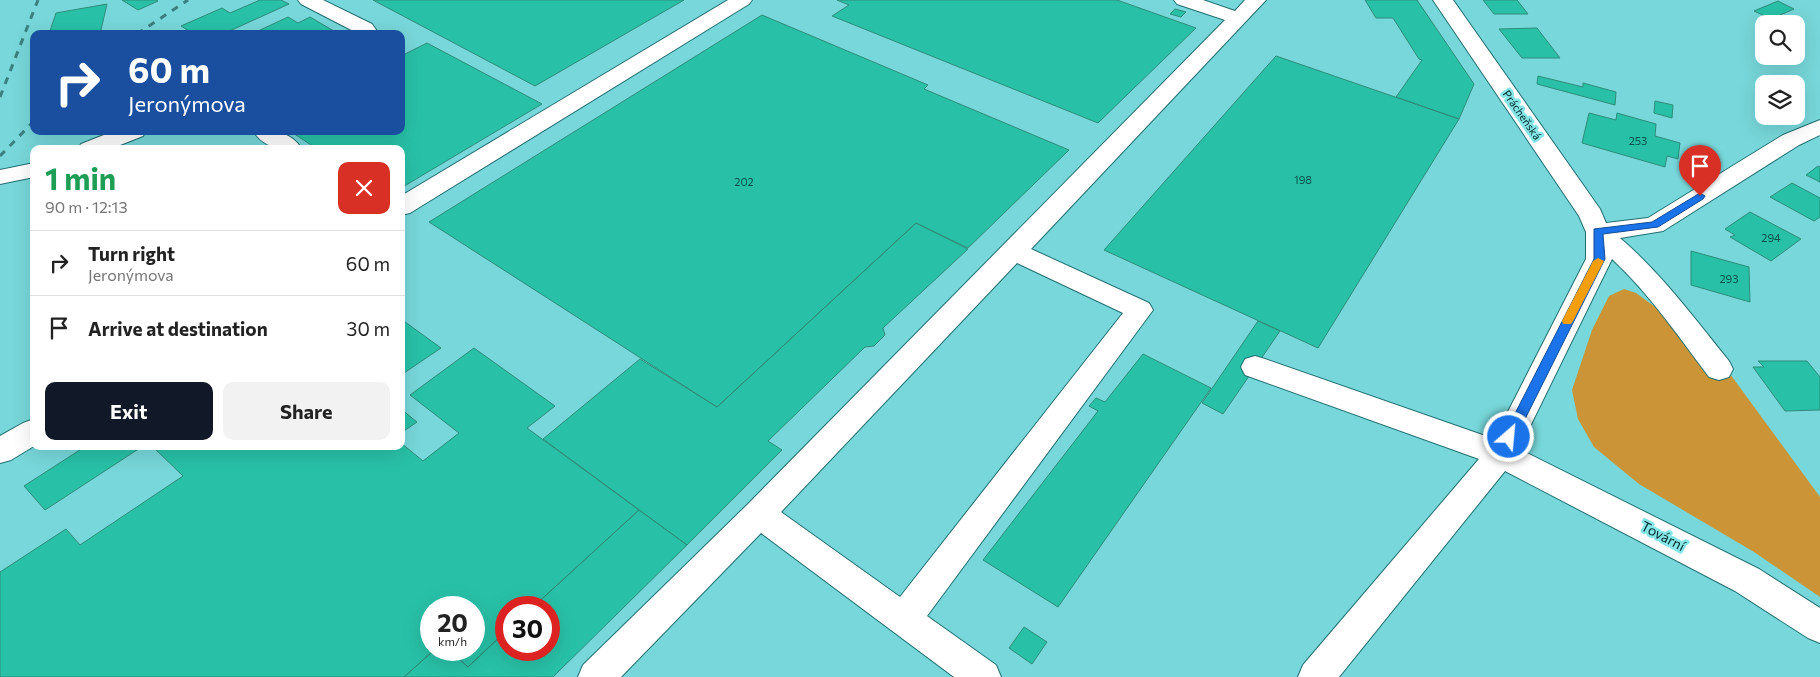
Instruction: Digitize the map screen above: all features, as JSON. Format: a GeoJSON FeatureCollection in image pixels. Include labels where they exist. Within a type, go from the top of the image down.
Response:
{"type":"FeatureCollection","features":[{"type":"Feature","properties":{"kind":"street"},"geometry":{"type":"LineString","coordinates":[[308,0],[366,30]]}},
{"type":"Feature","properties":{"kind":"street"},"geometry":{"type":"LineString","coordinates":[[405,205],[742,0]]}},
{"type":"Feature","properties":{"kind":"street"},"geometry":{"type":"LineString","coordinates":[[1184,0],[1238,18]]}},
{"type":"Feature","properties":{"kind":"street"},"geometry":{"type":"LineString","coordinates":[[596,677],[759,514],[1256,0]]}},
{"type":"Feature","properties":{"kind":"street","name":"Prácheňská"},"geometry":{"type":"LineString","coordinates":[[1443,0],[1592,215],[1598,232]]}},
{"type":"Feature","properties":{"kind":"street"},"geometry":{"type":"LineString","coordinates":[[1598,232],[1654,225],[1791,140],[1820,126]]}},
{"type":"Feature","properties":{"kind":"street"},"geometry":{"type":"LineString","coordinates":[[99,145],[125,135]]}},
{"type":"Feature","properties":{"kind":"street"},"geometry":{"type":"LineString","coordinates":[[270,135],[285,145]]}},
{"type":"Feature","properties":{"kind":"street"},"geometry":{"type":"LineString","coordinates":[[0,177],[30,172]]}},
{"type":"Feature","properties":{"kind":"street"},"geometry":{"type":"LineString","coordinates":[[0,194],[30,172]]}},
{"type":"Feature","properties":{"kind":"street"},"geometry":{"type":"LineString","coordinates":[[1598,232],[1638,268],[1720,369]]}},
{"type":"Feature","properties":{"kind":"street"},"geometry":{"type":"LineString","coordinates":[[1316,677],[1501,454],[1599,259],[1598,232]]}},
{"type":"Feature","properties":{"kind":"street"},"geometry":{"type":"LineString","coordinates":[[904,619],[1140,310],[1013,251]]}},
{"type":"Feature","properties":{"kind":"street","name":"Tovární"},"geometry":{"type":"LineString","coordinates":[[1255,368],[1501,454],[1747,580],[1820,627]]}},
{"type":"Feature","properties":{"kind":"street"},"geometry":{"type":"LineString","coordinates":[[0,451],[30,433]]}},
{"type":"Feature","properties":{"kind":"street"},"geometry":{"type":"LineString","coordinates":[[759,514],[983,677]]}},
{"type":"Feature","properties":{"kind":"shaded area"},"geometry":{"type":"Polygon","coordinates":[[[1624,289],[1636,293],[1665,314],[1730,374],[1820,497],[1820,597],[1754,552],[1639,484],[1594,447],[1578,419],[1572,390],[1592,330],[1609,296],[1624,289]]]}},
{"type":"Feature","properties":{"kind":"building"},"geometry":{"type":"Polygon","coordinates":[[[122,0],[156,0],[158,1],[138,10],[122,0]]]}},
{"type":"Feature","properties":{"kind":"building"},"geometry":{"type":"Polygon","coordinates":[[[260,0],[281,0],[289,4],[232,30],[188,30],[181,26],[222,8],[230,13],[260,0]]]}},
{"type":"Feature","properties":{"kind":"building"},"geometry":{"type":"Polygon","coordinates":[[[373,0],[684,0],[535,86],[373,0]]]}},
{"type":"Feature","properties":{"kind":"building"},"geometry":{"type":"Polygon","coordinates":[[[837,0],[1117,0],[1196,28],[1098,123],[832,16],[849,5],[837,0]]]}},
{"type":"Feature","properties":{"kind":"building"},"geometry":{"type":"Polygon","coordinates":[[[1365,0],[1417,0],[1474,84],[1459,119],[1396,97],[1422,60],[1419,59],[1393,18],[1376,18],[1365,0]]]}},
{"type":"Feature","properties":{"kind":"building"},"geometry":{"type":"Polygon","coordinates":[[[1483,0],[1517,0],[1528,14],[1494,14],[1483,0]]]}},
{"type":"Feature","properties":{"kind":"building"},"geometry":{"type":"Polygon","coordinates":[[[1778,1],[1794,9],[1780,15],[1762,15],[1754,11],[1778,1]]]}},
{"type":"Feature","properties":{"kind":"building"},"geometry":{"type":"Polygon","coordinates":[[[107,4],[101,30],[50,30],[56,13],[107,4]]]}},
{"type":"Feature","properties":{"kind":"building"},"geometry":{"type":"Polygon","coordinates":[[[1175,9],[1186,12],[1181,17],[1170,14],[1175,9]]]}},
{"type":"Feature","properties":{"kind":"building"},"geometry":{"type":"Polygon","coordinates":[[[762,15],[928,85],[924,89],[1069,150],[968,248],[916,223],[717,407],[429,222],[762,15]]]}},
{"type":"Feature","properties":{"kind":"building"},"geometry":{"type":"Polygon","coordinates":[[[288,17],[298,23],[310,17],[332,30],[260,30],[288,17]]]}},
{"type":"Feature","properties":{"kind":"building"},"geometry":{"type":"Polygon","coordinates":[[[1537,28],[1560,58],[1522,58],[1499,29],[1537,28]]]}},
{"type":"Feature","properties":{"kind":"building"},"geometry":{"type":"Polygon","coordinates":[[[427,43],[542,104],[405,186],[405,145],[311,145],[296,135],[405,135],[405,54],[427,43]]]}},
{"type":"Feature","properties":{"kind":"building"},"geometry":{"type":"Polygon","coordinates":[[[1276,56],[1459,119],[1318,348],[1104,250],[1276,56]]]}},
{"type":"Feature","properties":{"kind":"building"},"geometry":{"type":"Polygon","coordinates":[[[1538,76],[1583,87],[1583,83],[1616,92],[1615,105],[1537,84],[1538,76]]]}},
{"type":"Feature","properties":{"kind":"building"},"geometry":{"type":"Polygon","coordinates":[[[1655,101],[1673,105],[1672,118],[1654,113],[1655,101]]]}},
{"type":"Feature","properties":{"kind":"building"},"geometry":{"type":"Polygon","coordinates":[[[1589,113],[1616,120],[1617,113],[1656,124],[1655,136],[1680,143],[1678,159],[1667,156],[1665,167],[1582,143],[1589,113]]]}},
{"type":"Feature","properties":{"kind":"building"},"geometry":{"type":"Polygon","coordinates":[[[1818,166],[1820,167],[1820,182],[1806,175],[1818,166]]]}},
{"type":"Feature","properties":{"kind":"building"},"geometry":{"type":"Polygon","coordinates":[[[1792,183],[1820,198],[1820,217],[1814,221],[1770,197],[1792,183]]]}},
{"type":"Feature","properties":{"kind":"building"},"geometry":{"type":"Polygon","coordinates":[[[1750,212],[1801,239],[1771,261],[1730,237],[1735,235],[1725,229],[1750,212]]]}},
{"type":"Feature","properties":{"kind":"building"},"geometry":{"type":"Polygon","coordinates":[[[916,223],[968,249],[883,328],[885,335],[874,346],[865,347],[768,441],[782,450],[687,545],[543,439],[640,359],[717,407],[916,223]]]}},
{"type":"Feature","properties":{"kind":"building"},"geometry":{"type":"Polygon","coordinates":[[[1691,251],[1749,267],[1750,302],[1691,285],[1691,251]]]}},
{"type":"Feature","properties":{"kind":"building"},"geometry":{"type":"Polygon","coordinates":[[[1258,321],[1280,331],[1223,414],[1202,403],[1258,321]]]}},
{"type":"Feature","properties":{"kind":"building"},"geometry":{"type":"Polygon","coordinates":[[[405,322],[441,348],[405,372],[405,322]]]}},
{"type":"Feature","properties":{"kind":"building"},"geometry":{"type":"Polygon","coordinates":[[[474,348],[555,406],[527,428],[639,510],[545,596],[495,596],[495,641],[485,651],[485,596],[420,596],[420,661],[422,661],[404,677],[0,677],[0,572],[66,529],[80,545],[183,476],[156,450],[405,450],[405,446],[423,461],[459,433],[410,395],[474,348]]]}},
{"type":"Feature","properties":{"kind":"building"},"geometry":{"type":"Polygon","coordinates":[[[1143,354],[1211,388],[1058,607],[983,560],[1098,411],[1089,406],[1096,398],[1105,402],[1143,354]]]}},
{"type":"Feature","properties":{"kind":"building"},"geometry":{"type":"Polygon","coordinates":[[[1758,361],[1807,361],[1820,377],[1820,410],[1785,411],[1753,367],[1764,367],[1758,361]]]}},
{"type":"Feature","properties":{"kind":"building"},"geometry":{"type":"Polygon","coordinates":[[[405,412],[417,422],[405,430],[405,412]]]}},
{"type":"Feature","properties":{"kind":"building"},"geometry":{"type":"Polygon","coordinates":[[[80,450],[137,450],[45,510],[24,486],[80,450]]]}},
{"type":"Feature","properties":{"kind":"building"},"geometry":{"type":"Polygon","coordinates":[[[639,510],[687,545],[553,677],[404,677],[422,661],[461,661],[468,667],[474,661],[485,661],[485,651],[495,641],[495,661],[560,661],[560,596],[545,596],[639,510]]]}},
{"type":"Feature","properties":{"kind":"building"},"geometry":{"type":"Polygon","coordinates":[[[1024,627],[1047,642],[1032,664],[1009,648],[1024,627]]]}},
{"type":"Feature","properties":{"kind":"building"},"geometry":{"type":"Polygon","coordinates":[[[461,661],[474,661],[468,667],[461,661]]]}},
{"type":"Feature","properties":{"kind":"railway"},"geometry":{"type":"LineString","coordinates":[[0,97],[38,0]]}},
{"type":"Feature","properties":{"kind":"railway"},"geometry":{"type":"LineString","coordinates":[[143,30],[188,0]]}},
{"type":"Feature","properties":{"kind":"railway"},"geometry":{"type":"LineString","coordinates":[[0,156],[30,125]]}},
{"type":"Feature","properties":{"kind":"slow traffic"},"geometry":{"type":"LineString","coordinates":[[1567,321],[1598,261]]}},
{"type":"Feature","properties":{"kind":"route"},"geometry":{"type":"LineString","coordinates":[[1509,437],[1599,259],[1598,232],[1654,225],[1700,196]]}}]}
